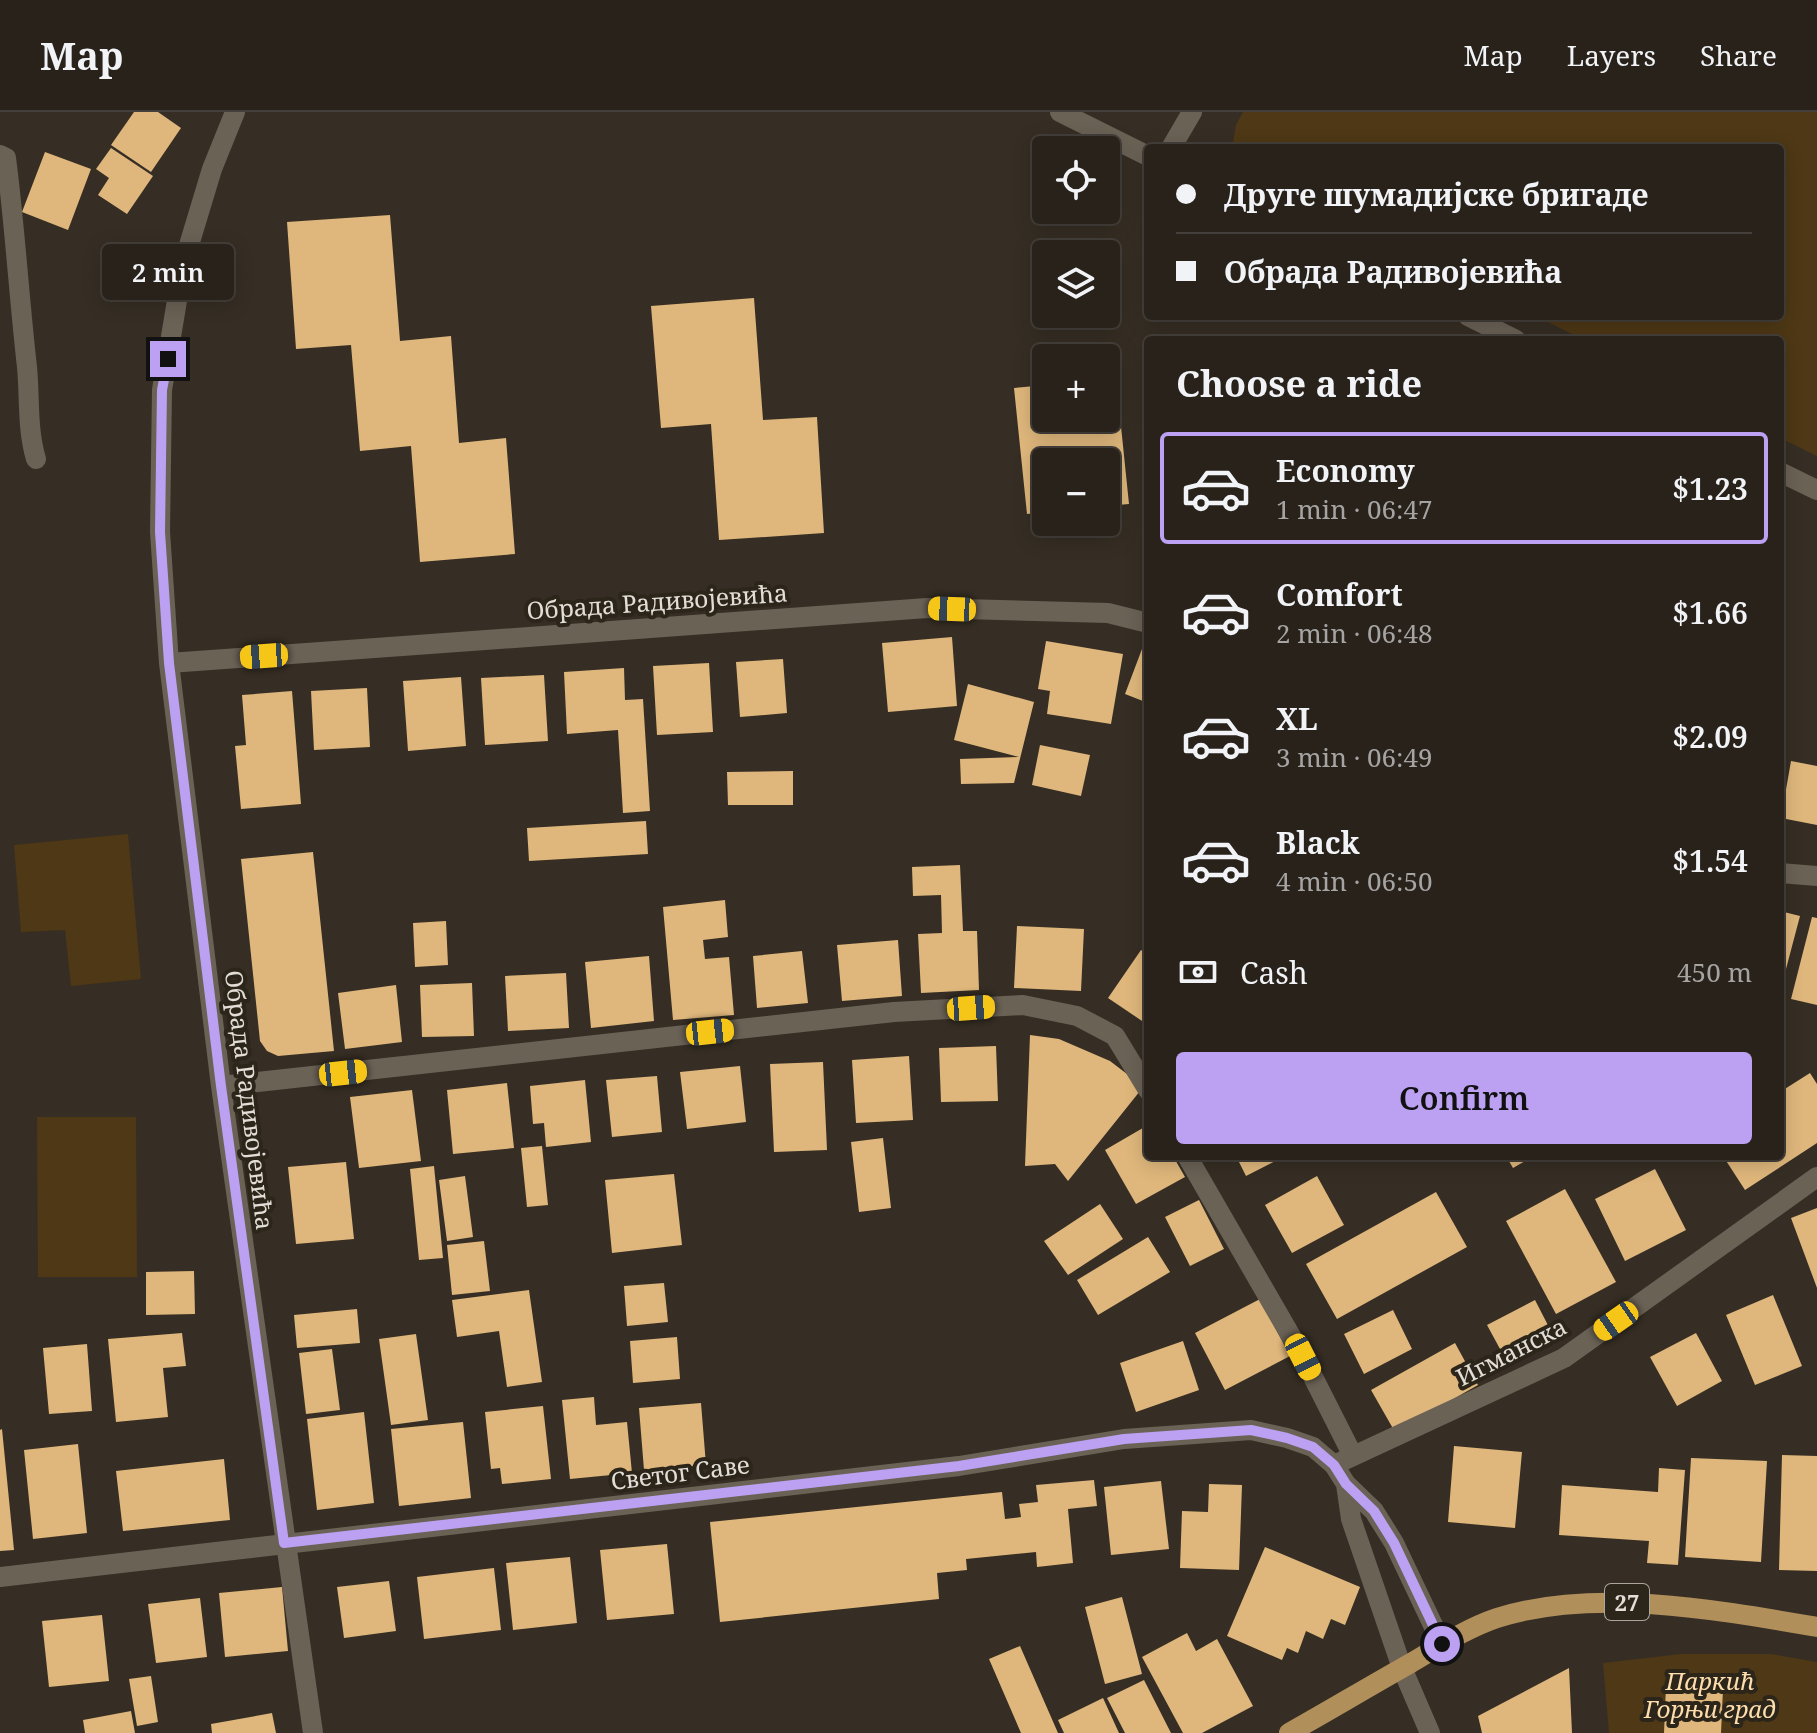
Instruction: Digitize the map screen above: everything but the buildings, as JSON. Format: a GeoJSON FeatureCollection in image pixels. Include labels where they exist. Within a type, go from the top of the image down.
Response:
{"type":"FeatureCollection","features":[{"type":"Feature","properties":{"kind":"main road","name":"27"},"geometry":{"type":"LineString","coordinates":[[1289,1733],[1442,1644],[1495,1619],[1535,1609],[1577,1603],[1624,1602],[1817,1627]]}},
{"type":"Feature","properties":{"kind":"street","name":"Обрада Радивојевића"},"geometry":{"type":"LineString","coordinates":[[235,112],[212,169],[183,265],[162,390],[160,532],[169,663],[221,1086],[313,1733]]}},
{"type":"Feature","properties":{"kind":"street"},"geometry":{"type":"LineString","coordinates":[[1060,112],[1144,154]]}},
{"type":"Feature","properties":{"kind":"street"},"geometry":{"type":"LineString","coordinates":[[1173,144],[1192,112]]}},
{"type":"Feature","properties":{"kind":"street"},"geometry":{"type":"LineString","coordinates":[[0,155],[6,158],[13,212],[30,438],[36,459]]}},
{"type":"Feature","properties":{"kind":"street"},"geometry":{"type":"LineString","coordinates":[[1476,320],[1508,336]]}},
{"type":"Feature","properties":{"kind":"street"},"geometry":{"type":"LineString","coordinates":[[1784,474],[1817,490]]}},
{"type":"Feature","properties":{"kind":"street","name":"Обрада Радивојевића"},"geometry":{"type":"LineString","coordinates":[[169,663],[927,608],[1108,613],[1144,622]]}},
{"type":"Feature","properties":{"kind":"street"},"geometry":{"type":"LineString","coordinates":[[1784,874],[1817,876]]}},
{"type":"Feature","properties":{"kind":"street"},"geometry":{"type":"LineString","coordinates":[[221,1086],[894,1012],[1023,1005],[1077,1016],[1115,1036],[1144,1083]]}},
{"type":"Feature","properties":{"kind":"street"},"geometry":{"type":"LineString","coordinates":[[1189,1160],[1303,1357],[1353,1456]]}},
{"type":"Feature","properties":{"kind":"street","name":"Игманска"},"geometry":{"type":"LineString","coordinates":[[1334,1465],[1564,1358],[1817,1177]]}},
{"type":"Feature","properties":{"kind":"street","name":"Светог Саве"},"geometry":{"type":"LineString","coordinates":[[0,1577],[959,1466],[1124,1439],[1203,1432],[1251,1430],[1313,1447],[1334,1465],[1346,1484]]}},
{"type":"Feature","properties":{"kind":"street"},"geometry":{"type":"LineString","coordinates":[[1346,1484],[1374,1511],[1394,1543],[1442,1644]]}},
{"type":"Feature","properties":{"kind":"street"},"geometry":{"type":"LineString","coordinates":[[1346,1484],[1351,1519],[1402,1668],[1430,1733]]}},
{"type":"Feature","properties":{"kind":"green space"},"geometry":{"type":"Polygon","coordinates":[[[1243,112],[1817,112],[1817,456],[1784,440],[1784,336],[1576,336],[1544,320],[1784,320],[1784,144],[1233,144],[1236,125],[1243,112]]]}},
{"type":"Feature","properties":{"kind":"green space"},"geometry":{"type":"Polygon","coordinates":[[[128,834],[141,979],[71,986],[65,930],[21,932],[14,845],[128,834]]]}},
{"type":"Feature","properties":{"kind":"green space"},"geometry":{"type":"Polygon","coordinates":[[[37,1117],[136,1117],[137,1277],[38,1277],[37,1117]]]}},
{"type":"Feature","properties":{"kind":"green space","name":"Паркић Горњи град"},"geometry":{"type":"Polygon","coordinates":[[[1681,1654],[1771,1654],[1817,1662],[1817,1733],[1609,1733],[1603,1663],[1681,1654]]]}},
{"type":"Feature","properties":{"kind":"route"},"geometry":{"type":"LineString","coordinates":[[168,359],[162,390],[160,532],[169,663],[221,1086],[284,1543],[959,1466],[1124,1439],[1251,1430],[1313,1447],[1334,1465],[1346,1484],[1374,1511],[1394,1543],[1442,1644]]}}]}
